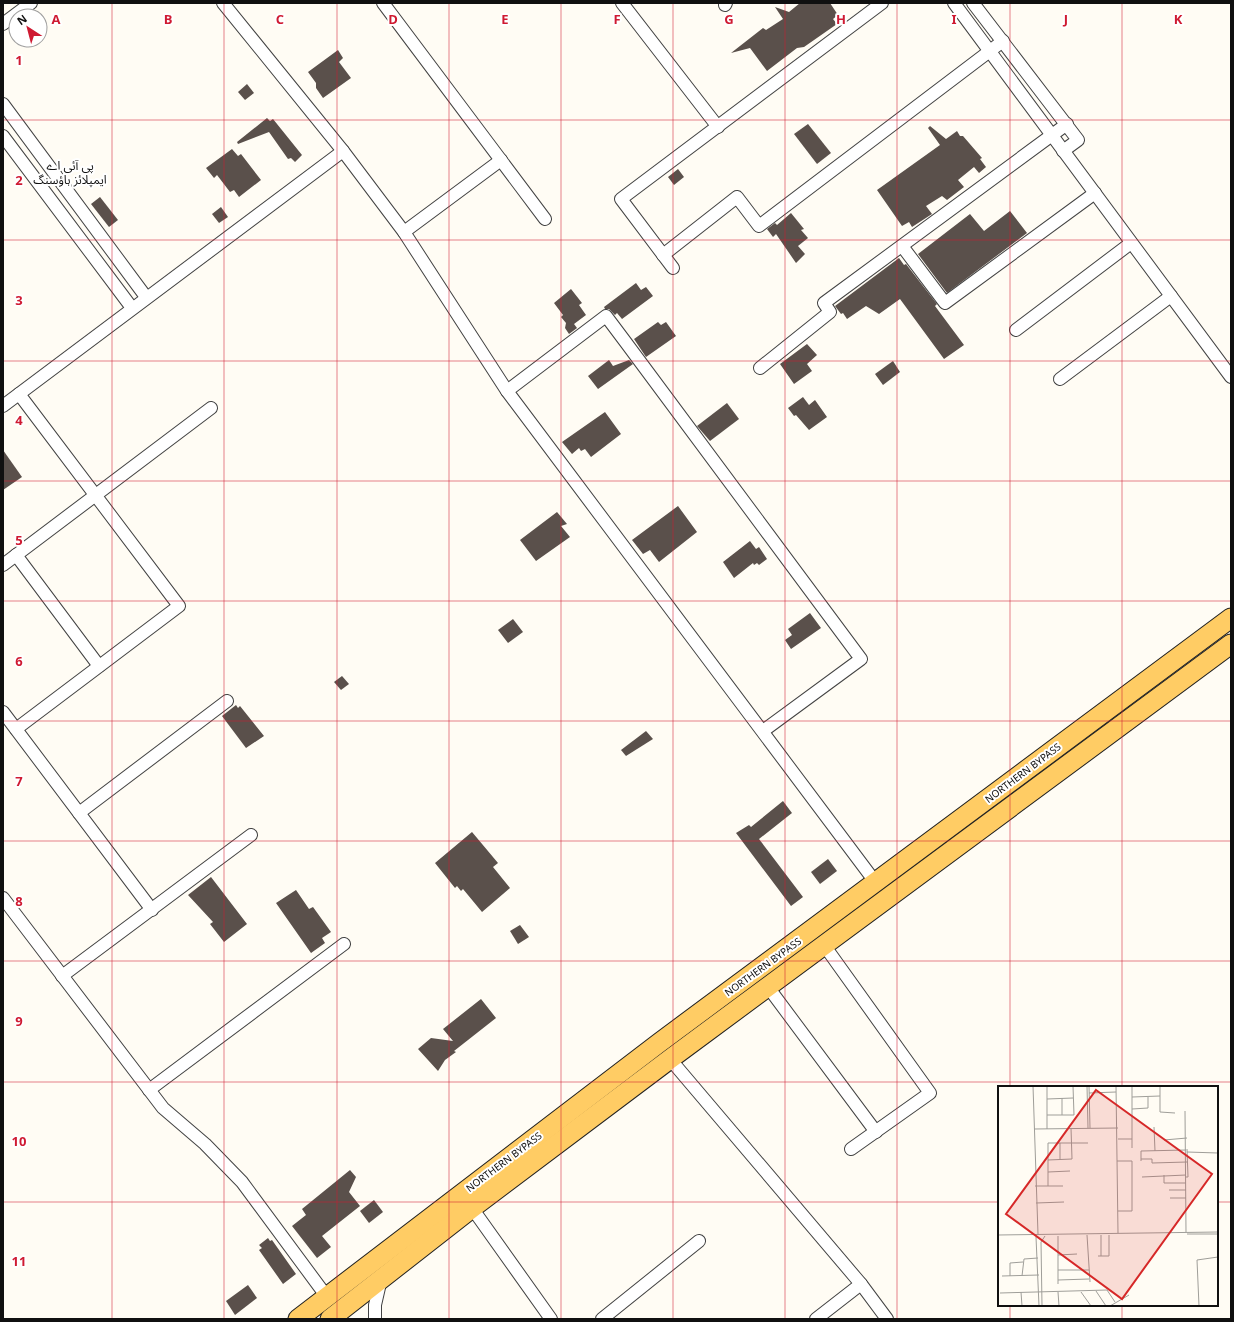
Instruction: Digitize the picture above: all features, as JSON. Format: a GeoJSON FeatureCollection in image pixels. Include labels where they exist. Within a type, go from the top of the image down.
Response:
{"type":"FeatureCollection","features":[{"type":"Feature","properties":{"kind":"main road","name":"NORTHERN BYPASS"},"geometry":{"type":"LineString","coordinates":[[330,1319],[472,1208],[526,1157],[659,1043],[1231,618]]}},
{"type":"Feature","properties":{"kind":"main road","name":"NORTHERN BYPASS"},"geometry":{"type":"LineString","coordinates":[[298,1319],[526,1157],[670,1059],[1231,644]]}},
{"type":"Feature","properties":{"kind":"street"},"geometry":{"type":"LineString","coordinates":[[3,24],[31,3]]}},
{"type":"Feature","properties":{"kind":"street"},"geometry":{"type":"LineString","coordinates":[[223,3],[343,151],[404,232],[507,391],[876,883]]}},
{"type":"Feature","properties":{"kind":"street"},"geometry":{"type":"LineString","coordinates":[[383,3],[545,219]]}},
{"type":"Feature","properties":{"kind":"street"},"geometry":{"type":"LineString","coordinates":[[622,3],[718,127]]}},
{"type":"Feature","properties":{"kind":"street"},"geometry":{"type":"LineString","coordinates":[[673,268],[621,199],[882,3]]}},
{"type":"Feature","properties":{"kind":"street"},"geometry":{"type":"LineString","coordinates":[[954,3],[1051,136],[1231,377]]}},
{"type":"Feature","properties":{"kind":"street"},"geometry":{"type":"LineString","coordinates":[[973,3],[1078,140],[1063,151]]}},
{"type":"Feature","properties":{"kind":"street"},"geometry":{"type":"LineString","coordinates":[[663,255],[737,197],[759,226],[1003,41]]}},
{"type":"Feature","properties":{"kind":"street"},"geometry":{"type":"LineString","coordinates":[[3,104],[146,297]]}},
{"type":"Feature","properties":{"kind":"street"},"geometry":{"type":"LineString","coordinates":[[760,368],[830,312],[824,303],[1067,124]]}},
{"type":"Feature","properties":{"kind":"street"},"geometry":{"type":"LineString","coordinates":[[3,136],[132,308]]}},
{"type":"Feature","properties":{"kind":"street"},"geometry":{"type":"LineString","coordinates":[[3,406],[146,297],[343,151]]}},
{"type":"Feature","properties":{"kind":"street"},"geometry":{"type":"LineString","coordinates":[[404,232],[501,160]]}},
{"type":"Feature","properties":{"kind":"street"},"geometry":{"type":"LineString","coordinates":[[902,246],[945,303],[1095,193]]}},
{"type":"Feature","properties":{"kind":"street"},"geometry":{"type":"LineString","coordinates":[[1016,330],[1131,242]]}},
{"type":"Feature","properties":{"kind":"street"},"geometry":{"type":"LineString","coordinates":[[1060,379],[1171,296]]}},
{"type":"Feature","properties":{"kind":"street"},"geometry":{"type":"LineString","coordinates":[[507,391],[606,316],[860,659],[762,731]]}},
{"type":"Feature","properties":{"kind":"street"},"geometry":{"type":"LineString","coordinates":[[16,729],[179,606],[19,394]]}},
{"type":"Feature","properties":{"kind":"street"},"geometry":{"type":"LineString","coordinates":[[3,565],[212,408]]}},
{"type":"Feature","properties":{"kind":"street"},"geometry":{"type":"LineString","coordinates":[[16,555],[99,666]]}},
{"type":"Feature","properties":{"kind":"street"},"geometry":{"type":"LineString","coordinates":[[79,812],[227,701]]}},
{"type":"Feature","properties":{"kind":"street"},"geometry":{"type":"LineString","coordinates":[[3,712],[152,910]]}},
{"type":"Feature","properties":{"kind":"street"},"geometry":{"type":"LineString","coordinates":[[62,976],[251,835]]}},
{"type":"Feature","properties":{"kind":"street"},"geometry":{"type":"LineString","coordinates":[[3,898],[163,1108],[205,1144],[242,1182],[327,1297]]}},
{"type":"Feature","properties":{"kind":"street"},"geometry":{"type":"LineString","coordinates":[[149,1090],[344,944]]}},
{"type":"Feature","properties":{"kind":"street"},"geometry":{"type":"LineString","coordinates":[[824,945],[930,1093],[851,1149]]}},
{"type":"Feature","properties":{"kind":"street"},"geometry":{"type":"LineString","coordinates":[[768,987],[876,1132]]}},
{"type":"Feature","properties":{"kind":"street"},"geometry":{"type":"LineString","coordinates":[[670,1059],[862,1284],[887,1319]]}},
{"type":"Feature","properties":{"kind":"street"},"geometry":{"type":"LineString","coordinates":[[472,1208],[551,1319]]}},
{"type":"Feature","properties":{"kind":"street"},"geometry":{"type":"LineString","coordinates":[[602,1319],[699,1241]]}},
{"type":"Feature","properties":{"kind":"street"},"geometry":{"type":"LineString","coordinates":[[375,1319],[375,1305],[381,1279]]}},
{"type":"Feature","properties":{"kind":"street"},"geometry":{"type":"LineString","coordinates":[[816,1319],[862,1284]]}},
{"type":"Feature","properties":{"kind":"building"},"geometry":{"type":"Polygon","coordinates":[[[800,3],[830,3],[838,15],[833,19],[837,24],[804,47],[797,48],[767,71],[750,48],[731,53],[763,28],[766,30],[783,19],[775,7],[789,12],[800,3]]]}},
{"type":"Feature","properties":{"kind":"building"},"geometry":{"type":"Polygon","coordinates":[[[338,50],[343,58],[339,62],[351,78],[323,98],[316,88],[316,83],[308,72],[338,50]]]}},
{"type":"Feature","properties":{"kind":"building"},"geometry":{"type":"Polygon","coordinates":[[[247,84],[254,93],[245,100],[238,92],[247,84]]]}},
{"type":"Feature","properties":{"kind":"building"},"geometry":{"type":"Polygon","coordinates":[[[267,118],[270,121],[273,119],[302,155],[295,162],[291,158],[288,159],[269,132],[238,144],[237,142],[267,118]]]}},
{"type":"Feature","properties":{"kind":"building"},"geometry":{"type":"Polygon","coordinates":[[[808,124],[831,153],[817,164],[794,134],[808,124]]]}},
{"type":"Feature","properties":{"kind":"building"},"geometry":{"type":"Polygon","coordinates":[[[930,126],[946,139],[957,131],[982,158],[980,159],[986,167],[979,173],[974,167],[958,180],[964,187],[947,200],[942,196],[926,206],[932,214],[912,227],[909,222],[902,226],[877,190],[940,145],[928,128],[930,126]]]}},
{"type":"Feature","properties":{"kind":"building"},"geometry":{"type":"Polygon","coordinates":[[[232,149],[238,156],[241,154],[261,180],[239,197],[234,190],[230,192],[217,175],[214,178],[206,168],[232,149]]]}},
{"type":"Feature","properties":{"kind":"building"},"geometry":{"type":"Polygon","coordinates":[[[678,169],[684,177],[674,185],[668,177],[678,169]]]}},
{"type":"Feature","properties":{"kind":"building"},"geometry":{"type":"Polygon","coordinates":[[[100,197],[118,220],[109,227],[91,204],[100,197]]]}},
{"type":"Feature","properties":{"kind":"building"},"geometry":{"type":"Polygon","coordinates":[[[221,207],[228,217],[219,223],[212,214],[221,207]]]}},
{"type":"Feature","properties":{"kind":"building"},"geometry":{"type":"Polygon","coordinates":[[[1010,211],[1027,233],[947,293],[918,254],[970,214],[984,231],[1010,211]]]}},
{"type":"Feature","properties":{"kind":"building"},"geometry":{"type":"Polygon","coordinates":[[[791,213],[804,229],[801,230],[808,238],[798,246],[805,254],[796,263],[776,234],[773,237],[767,229],[775,223],[777,225],[791,213]]]}},
{"type":"Feature","properties":{"kind":"building"},"geometry":{"type":"Polygon","coordinates":[[[899,258],[904,265],[906,264],[937,304],[935,306],[964,345],[944,359],[900,299],[879,314],[866,306],[847,319],[835,306],[899,258]]]}},
{"type":"Feature","properties":{"kind":"building"},"geometry":{"type":"Polygon","coordinates":[[[636,283],[641,290],[646,287],[653,296],[622,319],[617,313],[615,315],[609,309],[605,309],[604,307],[636,283]]]}},
{"type":"Feature","properties":{"kind":"building"},"geometry":{"type":"Polygon","coordinates":[[[571,289],[582,303],[579,305],[586,315],[574,324],[577,328],[569,334],[565,328],[566,323],[561,317],[563,315],[554,303],[571,289]]]}},
{"type":"Feature","properties":{"kind":"building"},"geometry":{"type":"Polygon","coordinates":[[[658,322],[661,325],[666,322],[676,336],[646,357],[634,339],[658,322]]]}},
{"type":"Feature","properties":{"kind":"building"},"geometry":{"type":"Polygon","coordinates":[[[807,344],[817,355],[807,364],[812,371],[794,384],[780,364],[807,344]]]}},
{"type":"Feature","properties":{"kind":"building"},"geometry":{"type":"Polygon","coordinates":[[[609,360],[613,366],[629,360],[633,364],[598,389],[588,376],[609,360]]]}},
{"type":"Feature","properties":{"kind":"building"},"geometry":{"type":"Polygon","coordinates":[[[893,361],[900,372],[883,385],[875,374],[893,361]]]}},
{"type":"Feature","properties":{"kind":"building"},"geometry":{"type":"Polygon","coordinates":[[[803,397],[809,405],[815,400],[827,417],[809,430],[788,408],[803,397]]]}},
{"type":"Feature","properties":{"kind":"building"},"geometry":{"type":"Polygon","coordinates":[[[727,403],[739,419],[710,441],[697,426],[727,403]]]}},
{"type":"Feature","properties":{"kind":"building"},"geometry":{"type":"Polygon","coordinates":[[[605,412],[621,434],[591,457],[585,449],[581,451],[579,448],[572,454],[562,442],[605,412]]]}},
{"type":"Feature","properties":{"kind":"building"},"geometry":{"type":"Polygon","coordinates":[[[3,450],[22,477],[3,490],[3,450]]]}},
{"type":"Feature","properties":{"kind":"building"},"geometry":{"type":"Polygon","coordinates":[[[678,506],[697,532],[659,562],[650,550],[643,554],[632,540],[678,506]]]}},
{"type":"Feature","properties":{"kind":"building"},"geometry":{"type":"Polygon","coordinates":[[[557,512],[567,524],[561,526],[570,537],[536,561],[520,540],[557,512]]]}},
{"type":"Feature","properties":{"kind":"building"},"geometry":{"type":"Polygon","coordinates":[[[750,541],[756,549],[759,547],[767,559],[759,565],[757,563],[754,565],[753,563],[734,578],[723,562],[750,541]]]}},
{"type":"Feature","properties":{"kind":"building"},"geometry":{"type":"Polygon","coordinates":[[[810,613],[821,628],[791,649],[785,640],[792,635],[788,629],[810,613]]]}},
{"type":"Feature","properties":{"kind":"building"},"geometry":{"type":"Polygon","coordinates":[[[513,619],[523,632],[508,643],[498,630],[513,619]]]}},
{"type":"Feature","properties":{"kind":"building"},"geometry":{"type":"Polygon","coordinates":[[[342,676],[349,684],[341,690],[334,682],[342,676]]]}},
{"type":"Feature","properties":{"kind":"building"},"geometry":{"type":"Polygon","coordinates":[[[236,705],[238,708],[240,706],[264,736],[246,748],[222,716],[236,705]]]}},
{"type":"Feature","properties":{"kind":"building"},"geometry":{"type":"Polygon","coordinates":[[[646,731],[653,739],[626,756],[621,750],[646,731]]]}},
{"type":"Feature","properties":{"kind":"building"},"geometry":{"type":"Polygon","coordinates":[[[783,801],[792,813],[759,839],[803,897],[791,906],[736,833],[749,825],[751,827],[783,801]]]}},
{"type":"Feature","properties":{"kind":"building"},"geometry":{"type":"Polygon","coordinates":[[[472,832],[498,863],[493,867],[510,888],[482,912],[463,889],[461,891],[457,886],[455,888],[435,863],[472,832]]]}},
{"type":"Feature","properties":{"kind":"building"},"geometry":{"type":"Polygon","coordinates":[[[828,859],[837,871],[820,884],[811,872],[828,859]]]}},
{"type":"Feature","properties":{"kind":"building"},"geometry":{"type":"Polygon","coordinates":[[[211,877],[247,924],[224,942],[210,924],[213,922],[188,895],[211,877]]]}},
{"type":"Feature","properties":{"kind":"building"},"geometry":{"type":"Polygon","coordinates":[[[296,890],[309,909],[313,907],[331,932],[322,938],[325,943],[311,953],[276,903],[296,890]]]}},
{"type":"Feature","properties":{"kind":"building"},"geometry":{"type":"Polygon","coordinates":[[[520,925],[529,937],[518,944],[510,931],[520,925]]]}},
{"type":"Feature","properties":{"kind":"building"},"geometry":{"type":"Polygon","coordinates":[[[481,999],[496,1018],[454,1051],[456,1052],[445,1060],[438,1071],[418,1049],[431,1038],[453,1041],[443,1029],[481,999]]]}},
{"type":"Feature","properties":{"kind":"building"},"geometry":{"type":"Polygon","coordinates":[[[350,1170],[356,1177],[349,1192],[360,1206],[322,1236],[331,1247],[317,1258],[292,1226],[306,1215],[302,1209],[350,1170]]]}},
{"type":"Feature","properties":{"kind":"building"},"geometry":{"type":"Polygon","coordinates":[[[374,1200],[383,1212],[369,1223],[360,1211],[374,1200]]]}},
{"type":"Feature","properties":{"kind":"building"},"geometry":{"type":"Polygon","coordinates":[[[268,1238],[270,1241],[272,1240],[296,1274],[283,1284],[259,1250],[262,1248],[259,1245],[268,1238]]]}},
{"type":"Feature","properties":{"kind":"building"},"geometry":{"type":"Polygon","coordinates":[[[248,1285],[257,1298],[235,1315],[226,1301],[248,1285]]]}},
{"type":"Feature","properties":{"kind":"district","name":"پی آئی اے ایمپلائز ہاؤسنگ"},"geometry":{"type":"Point","coordinates":[70,173]}}]}
